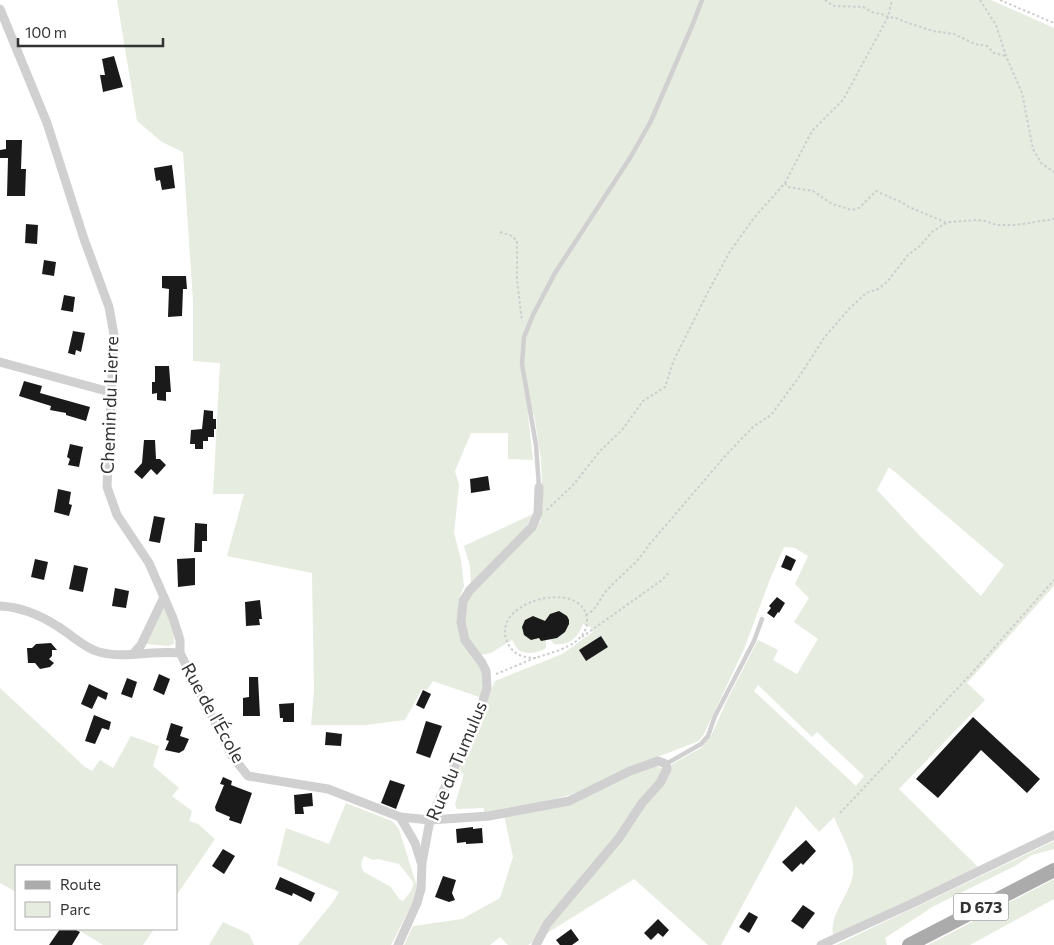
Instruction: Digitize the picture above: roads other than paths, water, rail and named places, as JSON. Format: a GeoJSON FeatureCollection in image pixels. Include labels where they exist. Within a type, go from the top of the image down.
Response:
{"type":"FeatureCollection","features":[{"type":"Feature","properties":{"kind":"main road","name":"D 673"},"geometry":{"type":"LineString","coordinates":[[909,945],[1054,870]]}},
{"type":"Feature","properties":{"kind":"street","name":"Chemin du Lierre"},"geometry":{"type":"LineString","coordinates":[[0,9],[48,123],[84,239],[109,308],[114,335],[107,487],[117,515],[149,563],[180,640],[180,653]]}},
{"type":"Feature","properties":{"kind":"street"},"geometry":{"type":"LineString","coordinates":[[0,362],[110,392]]}},
{"type":"Feature","properties":{"kind":"street","name":"Rue du Tumulus"},"geometry":{"type":"LineString","coordinates":[[398,945],[418,903],[421,889],[422,863],[430,820],[480,710],[487,688],[487,677],[482,663],[465,640],[461,622],[463,601],[470,590],[524,536],[535,520],[538,513],[539,487]]}},
{"type":"Feature","properties":{"kind":"street"},"geometry":{"type":"LineString","coordinates":[[134,653],[141,645],[164,598]]}},
{"type":"Feature","properties":{"kind":"street","name":"Rue de l'École"},"geometry":{"type":"LineString","coordinates":[[0,606],[15,607],[42,618],[98,652],[180,653],[232,756],[248,776],[328,789],[400,817],[430,820],[489,816],[569,800],[630,771],[658,761],[666,764]]}},
{"type":"Feature","properties":{"kind":"street"},"geometry":{"type":"LineString","coordinates":[[536,945],[547,924],[619,838],[642,803],[660,783],[668,769],[666,764]]}},
{"type":"Feature","properties":{"kind":"street"},"geometry":{"type":"LineString","coordinates":[[400,817],[415,843],[422,863]]}},
{"type":"Feature","properties":{"kind":"street"},"geometry":{"type":"LineString","coordinates":[[822,945],[913,904],[1054,836]]}},
{"type":"Feature","properties":{"kind":"lane"},"geometry":{"type":"LineString","coordinates":[[539,487],[536,445],[522,364],[524,336],[555,272],[630,158],[651,121],[702,0]]}},
{"type":"Feature","properties":{"kind":"lane"},"geometry":{"type":"LineString","coordinates":[[666,764],[701,744],[708,736],[715,716],[754,641],[762,619]]}}]}
